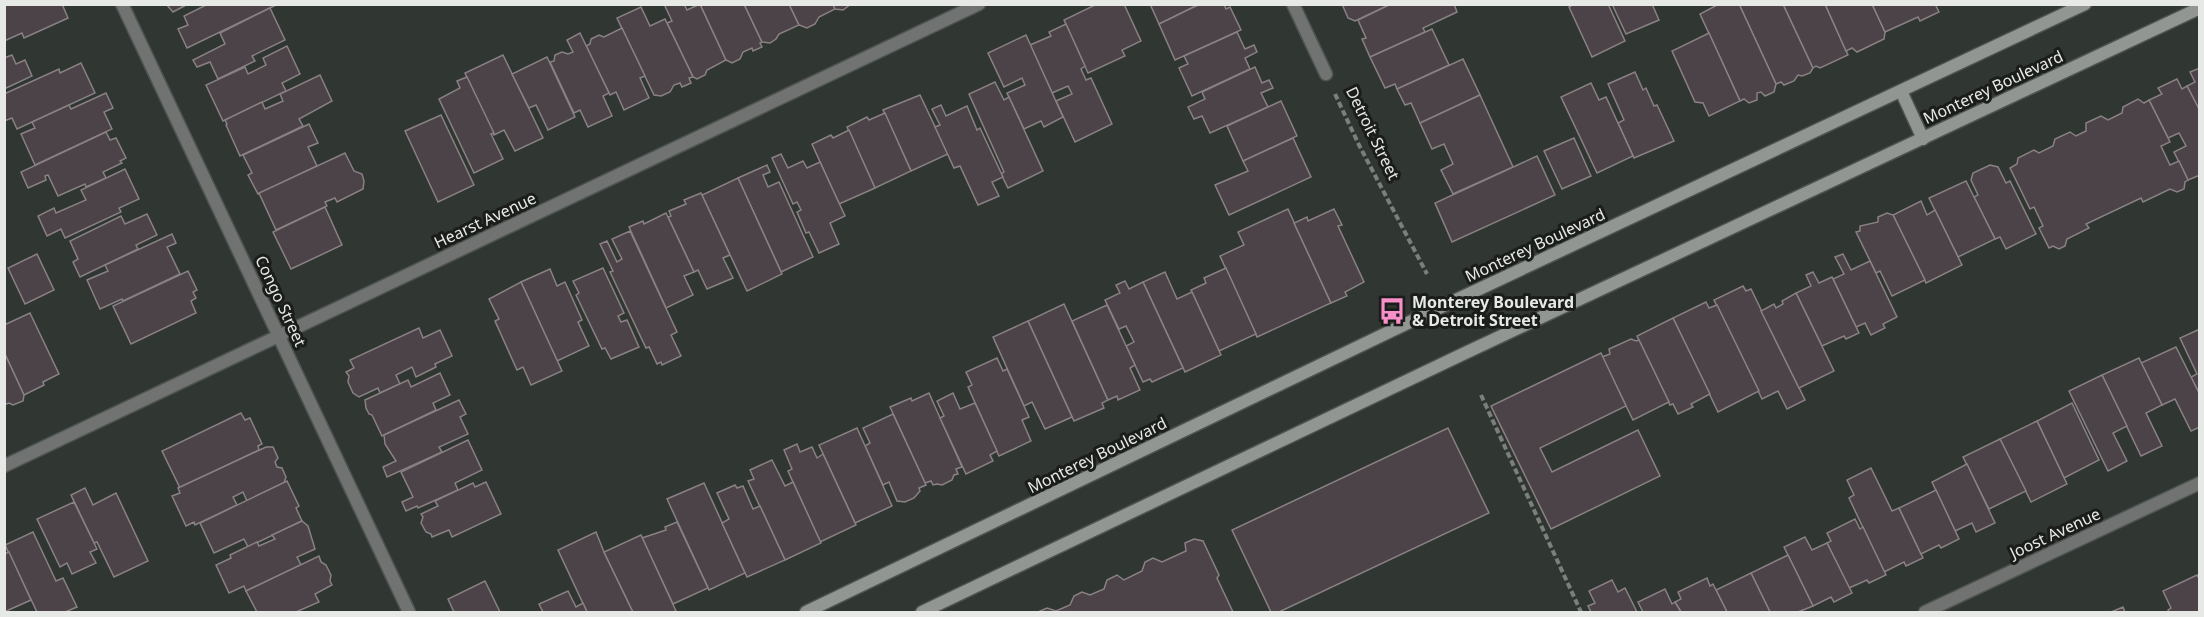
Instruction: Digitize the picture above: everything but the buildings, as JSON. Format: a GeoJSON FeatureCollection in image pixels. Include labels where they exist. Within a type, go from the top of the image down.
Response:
{"type":"FeatureCollection","features":[{"type":"Feature","properties":{"kind":"main road","name":"Monterey Boulevard"},"geometry":{"type":"LineString","coordinates":[[807,612],[1442,307],[2085,4]]}},
{"type":"Feature","properties":{"kind":"main road","name":"Monterey Boulevard"},"geometry":{"type":"LineString","coordinates":[[922,612],[1463,354],[2199,8]]}},
{"type":"Feature","properties":{"kind":"main road"},"geometry":{"type":"LineString","coordinates":[[1901,91],[1923,139]]}},
{"type":"Feature","properties":{"kind":"street","name":"Congo Street"},"geometry":{"type":"LineString","coordinates":[[122,4],[409,612]]}},
{"type":"Feature","properties":{"kind":"street","name":"Hearst Avenue"},"geometry":{"type":"LineString","coordinates":[[4,466],[979,4]]}},
{"type":"Feature","properties":{"kind":"street","name":"Detroit Street"},"geometry":{"type":"LineString","coordinates":[[1293,4],[1326,74]]}},
{"type":"Feature","properties":{"kind":"street","name":"Joost Avenue"},"geometry":{"type":"LineString","coordinates":[[1925,612],[2199,483]]}},
{"type":"Feature","properties":{"kind":"path","name":"Detroit Street"},"geometry":{"type":"LineString","coordinates":[[1326,74],[1359,145],[1427,274]]}},
{"type":"Feature","properties":{"kind":"path"},"geometry":{"type":"LineString","coordinates":[[1481,395],[1581,612]]}},
{"type":"Feature","properties":{"kind":"place","name":"Monterey Boulevard & Detroit Street"},"geometry":{"type":"Point","coordinates":[1392,311]}}]}
